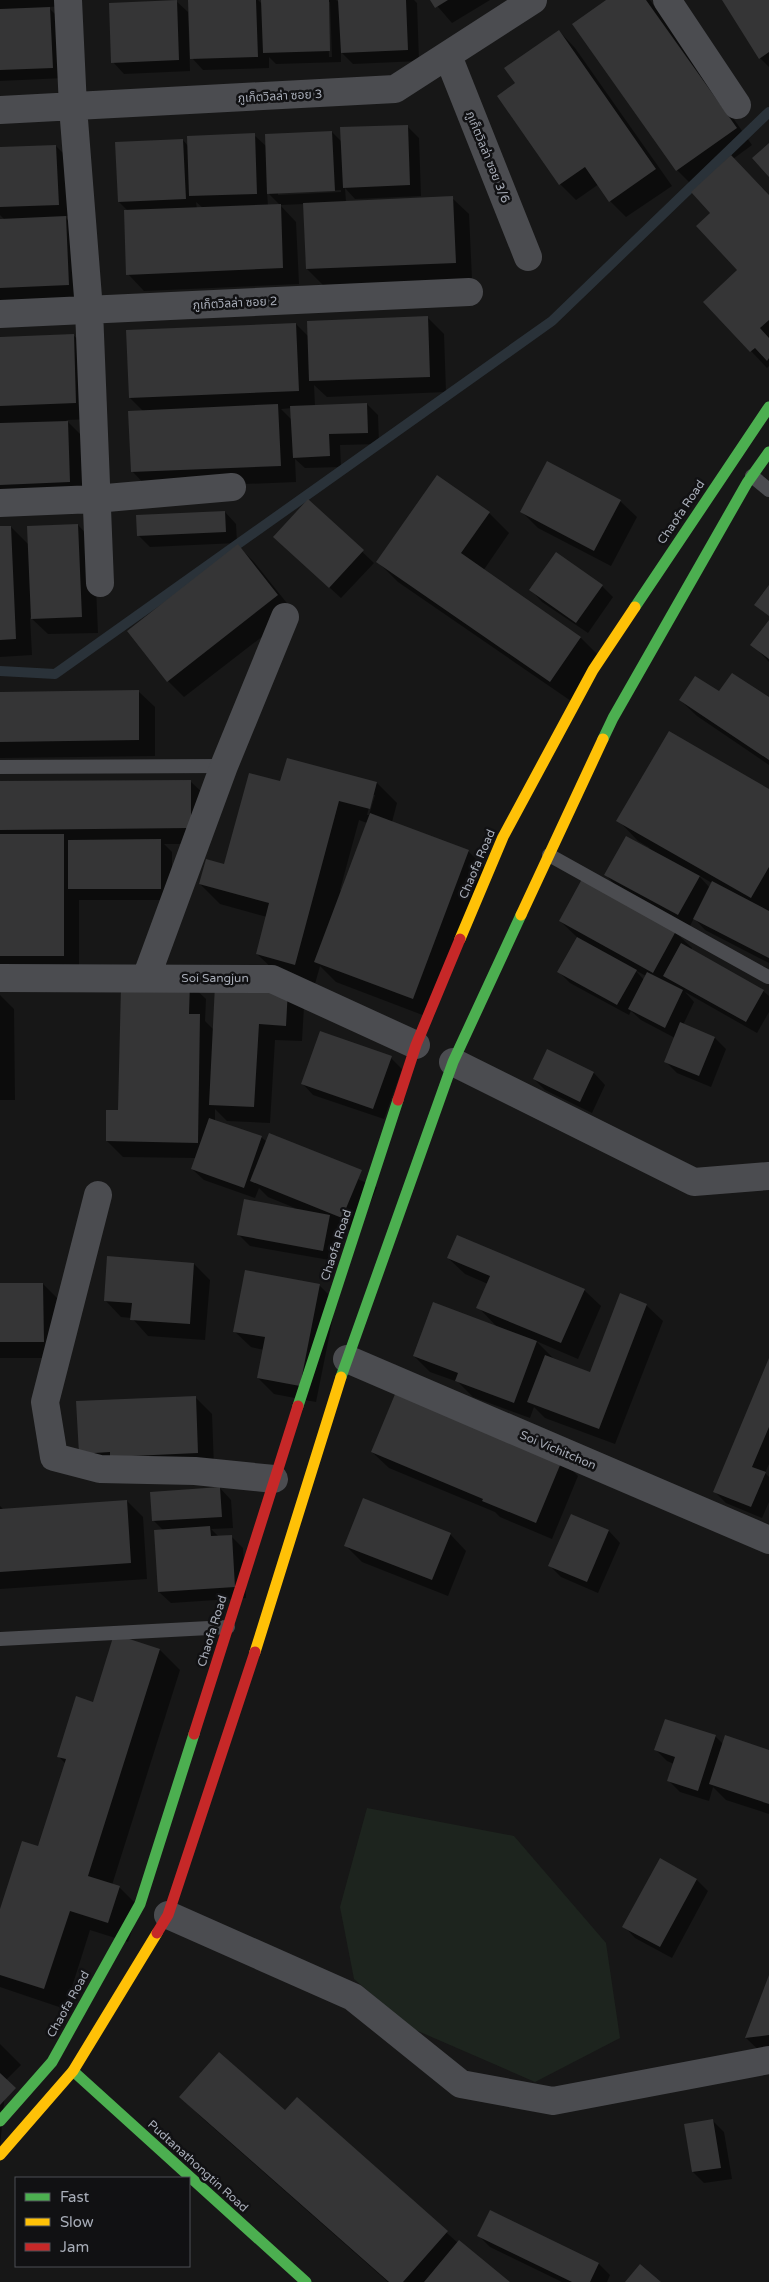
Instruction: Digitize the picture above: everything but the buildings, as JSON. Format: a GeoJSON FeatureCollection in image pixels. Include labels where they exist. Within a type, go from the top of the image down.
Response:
{"type":"FeatureCollection","features":[{"type":"Feature","properties":{"kind":"main road","name":"Chaofa Road"},"geometry":{"type":"LineString","coordinates":[[0,2120],[52,2062],[140,1904],[274,1479],[416,1045],[503,837],[593,670],[769,406]]}},
{"type":"Feature","properties":{"kind":"main road"},"geometry":{"type":"LineString","coordinates":[[0,2155],[73,2071],[168,1915],[264,1626],[347,1360],[453,1062],[613,718],[752,476],[769,452]]}},
{"type":"Feature","properties":{"kind":"main road","name":"Pudtanathongtin Road"},"geometry":{"type":"LineString","coordinates":[[73,2071],[306,2282]]}},
{"type":"Feature","properties":{"kind":"street"},"geometry":{"type":"LineString","coordinates":[[68,0],[73,107],[89,310],[95,498],[100,582]]}},
{"type":"Feature","properties":{"kind":"street","name":"ภูเก็ตวิลล่า ซอย 3"},"geometry":{"type":"LineString","coordinates":[[0,110],[395,89],[534,0]]}},
{"type":"Feature","properties":{"kind":"street"},"geometry":{"type":"LineString","coordinates":[[666,0],[737,105]]}},
{"type":"Feature","properties":{"kind":"street","name":"ภูเก็ตวิลล่า ซอย 3/6"},"geometry":{"type":"LineString","coordinates":[[448,56],[528,257]]}},
{"type":"Feature","properties":{"kind":"street","name":"ภูเก็ตวิลล่า ซอย 2"},"geometry":{"type":"LineString","coordinates":[[0,314],[470,292]]}},
{"type":"Feature","properties":{"kind":"street"},"geometry":{"type":"LineString","coordinates":[[0,503],[95,498],[232,487]]}},
{"type":"Feature","properties":{"kind":"street"},"geometry":{"type":"LineString","coordinates":[[146,978],[224,766],[285,617]]}},
{"type":"Feature","properties":{"kind":"street","name":"Soi Sangjun"},"geometry":{"type":"LineString","coordinates":[[0,978],[272,979],[416,1045]]}},
{"type":"Feature","properties":{"kind":"street"},"geometry":{"type":"LineString","coordinates":[[453,1062],[694,1182],[769,1176]]}},
{"type":"Feature","properties":{"kind":"street"},"geometry":{"type":"LineString","coordinates":[[98,1195],[45,1402],[54,1456],[100,1469],[195,1471],[274,1479]]}},
{"type":"Feature","properties":{"kind":"street","name":"Soi Vichitchon"},"geometry":{"type":"LineString","coordinates":[[347,1360],[769,1540]]}},
{"type":"Feature","properties":{"kind":"street"},"geometry":{"type":"LineString","coordinates":[[168,1915],[353,1997],[461,2084],[553,2101],[769,2060]]}},
{"type":"Feature","properties":{"kind":"lane"},"geometry":{"type":"LineString","coordinates":[[752,476],[769,490]]}},
{"type":"Feature","properties":{"kind":"lane"},"geometry":{"type":"LineString","coordinates":[[0,767],[224,766]]}},
{"type":"Feature","properties":{"kind":"lane"},"geometry":{"type":"LineString","coordinates":[[549,855],[768,977]]}},
{"type":"Feature","properties":{"kind":"lane"},"geometry":{"type":"LineString","coordinates":[[0,1639],[228,1627]]}},
{"type":"Feature","properties":{"kind":"shaded area"},"geometry":{"type":"Polygon","coordinates":[[[367,1808],[514,1836],[606,1943],[620,2038],[535,2082],[411,2028],[354,1979],[340,1907],[367,1808]]]}},
{"type":"Feature","properties":{"kind":"waterway"},"geometry":{"type":"LineString","coordinates":[[0,671],[55,674],[552,321],[769,112]]}},
{"type":"Feature","properties":{"kind":"traffic: fast"},"geometry":{"type":"LineString","coordinates":[[635,607],[769,407]]}},
{"type":"Feature","properties":{"kind":"traffic: fast"},"geometry":{"type":"LineString","coordinates":[[603,739],[613,718],[747,483],[769,452]]}},
{"type":"Feature","properties":{"kind":"traffic: fast"},"geometry":{"type":"LineString","coordinates":[[341,1377],[453,1062],[521,915]]}},
{"type":"Feature","properties":{"kind":"traffic: fast"},"geometry":{"type":"LineString","coordinates":[[298,1406],[398,1100]]}},
{"type":"Feature","properties":{"kind":"traffic: fast"},"geometry":{"type":"LineString","coordinates":[[0,2121],[52,2062],[140,1904],[194,1734]]}},
{"type":"Feature","properties":{"kind":"traffic: fast"},"geometry":{"type":"LineString","coordinates":[[73,2071],[306,2282]]}},
{"type":"Feature","properties":{"kind":"traffic: slow"},"geometry":{"type":"LineString","coordinates":[[460,939],[503,837],[593,670],[635,607]]}},
{"type":"Feature","properties":{"kind":"traffic: slow"},"geometry":{"type":"LineString","coordinates":[[521,915],[603,739]]}},
{"type":"Feature","properties":{"kind":"traffic: slow"},"geometry":{"type":"LineString","coordinates":[[255,1652],[341,1377]]}},
{"type":"Feature","properties":{"kind":"traffic: slow"},"geometry":{"type":"LineString","coordinates":[[0,2155],[73,2071],[157,1933]]}},
{"type":"Feature","properties":{"kind":"traffic: jam"},"geometry":{"type":"LineString","coordinates":[[398,1100],[416,1045],[460,939]]}},
{"type":"Feature","properties":{"kind":"traffic: jam"},"geometry":{"type":"LineString","coordinates":[[194,1734],[298,1406]]}},
{"type":"Feature","properties":{"kind":"traffic: jam"},"geometry":{"type":"LineString","coordinates":[[157,1933],[168,1915],[255,1652]]}}]}
